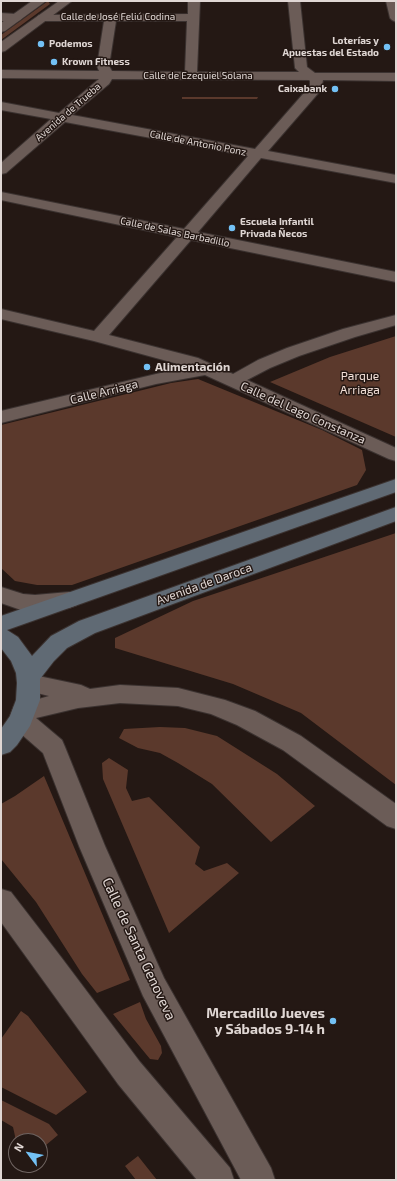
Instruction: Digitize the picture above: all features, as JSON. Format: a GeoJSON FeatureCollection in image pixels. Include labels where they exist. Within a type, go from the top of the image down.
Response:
{"type":"FeatureCollection","features":[{"type":"Feature","properties":{"kind":"main road"},"geometry":{"type":"LineString","coordinates":[[1,624],[396,485]]}},
{"type":"Feature","properties":{"kind":"main road","name":"Avenida de Daroca"},"geometry":{"type":"LineString","coordinates":[[29,680],[46,655],[59,642],[87,627],[396,514]]}},
{"type":"Feature","properties":{"kind":"main road"},"geometry":{"type":"LineString","coordinates":[[1,637],[10,643],[21,657],[29,680],[28,700],[22,716],[8,738],[1,745]]}},
{"type":"Feature","properties":{"kind":"street"},"geometry":{"type":"LineString","coordinates":[[1,28],[40,1]]}},
{"type":"Feature","properties":{"kind":"street"},"geometry":{"type":"LineString","coordinates":[[191,76],[192,18],[194,1]]}},
{"type":"Feature","properties":{"kind":"street"},"geometry":{"type":"LineString","coordinates":[[98,337],[316,87],[317,80],[301,68],[294,1]]}},
{"type":"Feature","properties":{"kind":"street"},"geometry":{"type":"LineString","coordinates":[[392,1],[396,18]]}},
{"type":"Feature","properties":{"kind":"street"},"geometry":{"type":"LineString","coordinates":[[1,48],[61,3]]}},
{"type":"Feature","properties":{"kind":"street"},"geometry":{"type":"LineString","coordinates":[[1,17],[16,18]]}},
{"type":"Feature","properties":{"kind":"street","name":"Calle de José Feliú Codina"},"geometry":{"type":"LineString","coordinates":[[43,17],[192,18]]}},
{"type":"Feature","properties":{"kind":"street","name":"Avenida de Trueba"},"geometry":{"type":"LineString","coordinates":[[1,170],[98,87],[107,76],[103,66],[111,17]]}},
{"type":"Feature","properties":{"kind":"street","name":"Calle de Ezequiel Solana"},"geometry":{"type":"LineString","coordinates":[[1,74],[396,77]]}},
{"type":"Feature","properties":{"kind":"street","name":"Calle de Antonio Ponz"},"geometry":{"type":"LineString","coordinates":[[1,106],[396,179]]}},
{"type":"Feature","properties":{"kind":"street","name":"Calle de Salas Barbadillo"},"geometry":{"type":"LineString","coordinates":[[1,196],[396,277]]}},
{"type":"Feature","properties":{"kind":"street","name":"Calle del Lago Constanza"},"geometry":{"type":"LineString","coordinates":[[1,314],[186,360],[396,455]]}},
{"type":"Feature","properties":{"kind":"street"},"geometry":{"type":"LineString","coordinates":[[233,381],[264,364],[293,352],[349,333],[396,320]]}},
{"type":"Feature","properties":{"kind":"street","name":"Calle Arriaga"},"geometry":{"type":"LineString","coordinates":[[1,417],[156,379],[208,369]]}},
{"type":"Feature","properties":{"kind":"street"},"geometry":{"type":"LineString","coordinates":[[1,596],[21,602],[35,603],[70,600]]}},
{"type":"Feature","properties":{"kind":"street"},"geometry":{"type":"LineString","coordinates":[[29,680],[55,690],[92,696]]}},
{"type":"Feature","properties":{"kind":"street"},"geometry":{"type":"LineString","coordinates":[[22,716],[46,706],[92,696],[120,694],[178,697],[216,706],[246,718],[292,743],[396,818]]}},
{"type":"Feature","properties":{"kind":"street","name":"Calle de Santa Genoveva"},"geometry":{"type":"LineString","coordinates":[[22,716],[53,747],[92,846],[153,987],[259,1180]]}},
{"type":"Feature","properties":{"kind":"street"},"geometry":{"type":"LineString","coordinates":[[1,901],[51,966],[129,1073],[218,1180]]}},
{"type":"Feature","properties":{"kind":"green space"},"geometry":{"type":"Polygon","coordinates":[[[48,1],[50,4],[1,40],[1,35],[48,1]]]}},
{"type":"Feature","properties":{"kind":"green space"},"geometry":{"type":"Polygon","coordinates":[[[182,97],[258,97],[257,99],[182,99],[182,97]]]}},
{"type":"Feature","properties":{"kind":"green space","name":"Parque Arriaga"},"geometry":{"type":"Polygon","coordinates":[[[396,336],[396,437],[270,382],[330,357],[396,336]]]}},
{"type":"Feature","properties":{"kind":"green space"},"geometry":{"type":"Polygon","coordinates":[[[198,379],[322,430],[362,450],[366,470],[357,485],[72,585],[37,585],[15,581],[1,568],[1,425],[171,383],[198,379]]]}},
{"type":"Feature","properties":{"kind":"green space"},"geometry":{"type":"Polygon","coordinates":[[[396,533],[396,785],[301,713],[233,684],[115,648],[115,638],[193,601],[396,533]]]}},
{"type":"Feature","properties":{"kind":"green space"},"geometry":{"type":"Polygon","coordinates":[[[160,727],[185,728],[217,736],[277,774],[315,806],[271,842],[212,784],[160,753],[138,748],[119,738],[124,729],[160,727]]]}},
{"type":"Feature","properties":{"kind":"green space"},"geometry":{"type":"Polygon","coordinates":[[[109,758],[128,770],[126,788],[132,801],[149,797],[200,847],[195,864],[204,871],[227,863],[239,873],[169,933],[103,779],[102,763],[109,758]]]}},
{"type":"Feature","properties":{"kind":"green space"},"geometry":{"type":"Polygon","coordinates":[[[44,776],[130,980],[97,993],[82,974],[36,902],[1,859],[1,804],[44,776]]]}},
{"type":"Feature","properties":{"kind":"green space"},"geometry":{"type":"Polygon","coordinates":[[[140,1002],[146,1019],[161,1046],[162,1053],[158,1060],[150,1059],[113,1014],[140,1002]]]}},
{"type":"Feature","properties":{"kind":"green space"},"geometry":{"type":"Polygon","coordinates":[[[21,1011],[28,1016],[87,1092],[56,1115],[1,1087],[1,1039],[21,1011]]]}},
{"type":"Feature","properties":{"kind":"green space"},"geometry":{"type":"Polygon","coordinates":[[[1,1100],[49,1124],[58,1135],[48,1143],[48,1133],[14,1133],[13,1127],[1,1120],[1,1100]]]}},
{"type":"Feature","properties":{"kind":"green space"},"geometry":{"type":"Polygon","coordinates":[[[138,1156],[157,1180],[136,1180],[125,1166],[138,1156]]]}},
{"type":"Feature","properties":{"kind":"place","name":"Podemos"},"geometry":{"type":"Point","coordinates":[41,44]}},
{"type":"Feature","properties":{"kind":"place","name":"Loterías y Apuestas del Estado"},"geometry":{"type":"Point","coordinates":[387,47]}},
{"type":"Feature","properties":{"kind":"place","name":"Krown Fitness"},"geometry":{"type":"Point","coordinates":[54,62]}},
{"type":"Feature","properties":{"kind":"place","name":"Caixabank"},"geometry":{"type":"Point","coordinates":[335,89]}},
{"type":"Feature","properties":{"kind":"place","name":"Escuela Infantil Privada Ñecos"},"geometry":{"type":"Point","coordinates":[232,228]}},
{"type":"Feature","properties":{"kind":"place","name":"Alimentación"},"geometry":{"type":"Point","coordinates":[147,367]}},
{"type":"Feature","properties":{"kind":"place","name":"Mercadillo Jueves y Sábados 9-14 h"},"geometry":{"type":"Point","coordinates":[333,1021]}}]}
